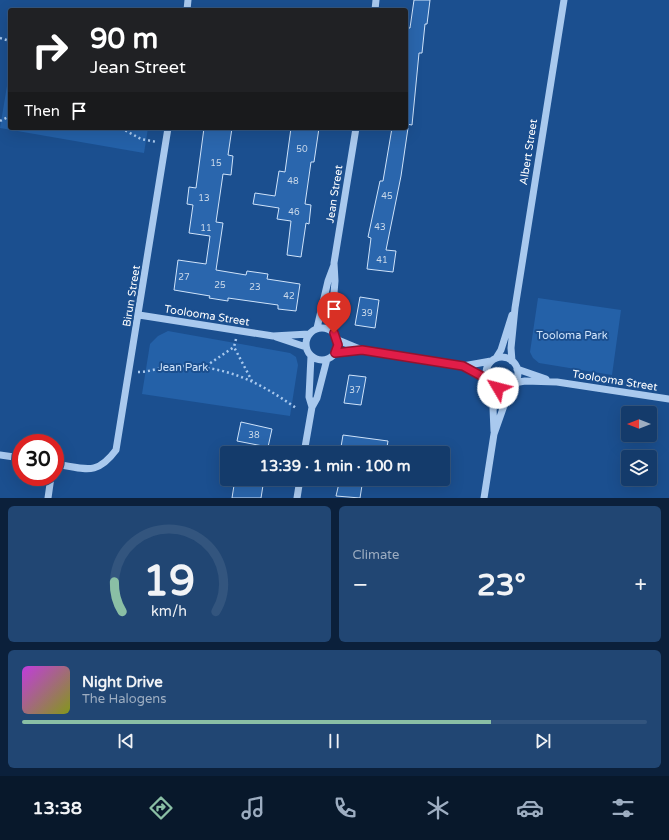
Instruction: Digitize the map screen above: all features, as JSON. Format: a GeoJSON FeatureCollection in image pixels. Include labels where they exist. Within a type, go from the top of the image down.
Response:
{"type":"FeatureCollection","features":[{"type":"Feature","properties":{"kind":"street","name":"Albert Street"},"geometry":{"type":"LineString","coordinates":[[512,361],[511,348],[515,308],[564,0]]}},
{"type":"Feature","properties":{"kind":"street","name":"Birun Street"},"geometry":{"type":"LineString","coordinates":[[64,465],[88,469],[98,467],[106,463],[116,450],[168,130]]}},
{"type":"Feature","properties":{"kind":"street","name":"Jean Street"},"geometry":{"type":"LineString","coordinates":[[317,328],[328,280],[334,263],[356,130]]}},
{"type":"Feature","properties":{"kind":"street","name":"Jean Street"},"geometry":{"type":"LineString","coordinates":[[331,330],[335,280],[334,263]]}},
{"type":"Feature","properties":{"kind":"street","name":"Albert Street"},"geometry":{"type":"LineString","coordinates":[[487,379],[486,370],[501,350],[515,308]]}},
{"type":"Feature","properties":{"kind":"street","name":"Toolooma Street"},"geometry":{"type":"LineString","coordinates":[[139,314],[272,336],[306,347]]}},
{"type":"Feature","properties":{"kind":"street"},"geometry":{"type":"LineString","coordinates":[[312,407],[309,397],[311,356],[306,347],[309,334],[317,328],[322,327],[331,330],[338,340],[362,350],[463,366],[487,379],[492,385],[502,389],[512,385]]}},
{"type":"Feature","properties":{"kind":"street","name":"Toolooma Street"},"geometry":{"type":"LineString","coordinates":[[272,336],[309,334]]}},
{"type":"Feature","properties":{"kind":"street"},"geometry":{"type":"LineString","coordinates":[[335,353],[338,340]]}},
{"type":"Feature","properties":{"kind":"street"},"geometry":{"type":"LineString","coordinates":[[311,356],[319,359],[327,359],[335,353],[362,350]]}},
{"type":"Feature","properties":{"kind":"street"},"geometry":{"type":"LineString","coordinates":[[463,366],[503,357],[512,361],[517,369],[518,375],[512,385],[494,434]]}},
{"type":"Feature","properties":{"kind":"street"},"geometry":{"type":"LineString","coordinates":[[305,446],[312,407],[317,398],[327,359]]}},
{"type":"Feature","properties":{"kind":"street","name":"Toolooma Street"},"geometry":{"type":"LineString","coordinates":[[517,369],[557,382]]}},
{"type":"Feature","properties":{"kind":"street","name":"Toolooma Street"},"geometry":{"type":"LineString","coordinates":[[512,385],[525,381],[557,382],[669,399]]}},
{"type":"Feature","properties":{"kind":"street"},"geometry":{"type":"LineString","coordinates":[[484,498],[494,434],[492,385]]}},
{"type":"Feature","properties":{"kind":"street"},"geometry":{"type":"LineString","coordinates":[[0,455],[12,457]]}},
{"type":"Feature","properties":{"kind":"street"},"geometry":{"type":"LineString","coordinates":[[48,498],[50,486]]}},
{"type":"Feature","properties":{"kind":"street"},"geometry":{"type":"LineString","coordinates":[[297,498],[299,486]]}},
{"type":"Feature","properties":{"kind":"path"},"geometry":{"type":"LineString","coordinates":[[125,130],[141,139],[166,144]]}},
{"type":"Feature","properties":{"kind":"path"},"geometry":{"type":"LineString","coordinates":[[237,331],[234,347],[252,381]]}},
{"type":"Feature","properties":{"kind":"path"},"geometry":{"type":"LineString","coordinates":[[203,366],[208,365],[234,347]]}},
{"type":"Feature","properties":{"kind":"path"},"geometry":{"type":"LineString","coordinates":[[129,372],[147,372],[159,368],[175,366],[203,366],[223,370],[271,390],[296,408]]}},
{"type":"Feature","properties":{"kind":"green space"},"geometry":{"type":"Polygon","coordinates":[[[8,80],[8,129],[0,128],[8,80]]]}},
{"type":"Feature","properties":{"kind":"green space"},"geometry":{"type":"Polygon","coordinates":[[[12,130],[148,130],[144,153],[12,130]]]}},
{"type":"Feature","properties":{"kind":"green space","name":"Tooloma Park"},"geometry":{"type":"Polygon","coordinates":[[[538,298],[621,310],[612,375],[539,363],[533,358],[530,352],[538,298]]]}},
{"type":"Feature","properties":{"kind":"green space","name":"Jean Park"},"geometry":{"type":"Polygon","coordinates":[[[168,331],[290,353],[296,357],[298,365],[290,416],[142,394],[150,344],[158,336],[168,331]]]}},
{"type":"Feature","properties":{"kind":"building"},"geometry":{"type":"Polygon","coordinates":[[[414,0],[430,0],[427,24],[425,24],[422,53],[419,53],[412,125],[408,124],[408,28],[410,28],[414,0]]]}},
{"type":"Feature","properties":{"kind":"building"},"geometry":{"type":"Polygon","coordinates":[[[204,130],[232,130],[228,155],[233,156],[231,175],[223,174],[216,222],[223,223],[216,270],[246,275],[247,271],[268,274],[267,279],[300,284],[296,311],[278,309],[278,305],[228,298],[228,301],[209,298],[210,296],[174,290],[178,260],[206,264],[210,236],[189,233],[193,205],[187,204],[189,187],[196,188],[204,130]]]}},
{"type":"Feature","properties":{"kind":"building"},"geometry":{"type":"Polygon","coordinates":[[[291,130],[319,130],[314,162],[311,162],[305,204],[311,205],[309,224],[306,223],[301,257],[287,255],[291,221],[277,219],[279,208],[253,204],[255,193],[275,196],[279,171],[285,172],[291,130]]]}},
{"type":"Feature","properties":{"kind":"building"},"geometry":{"type":"Polygon","coordinates":[[[392,130],[408,130],[401,176],[386,250],[396,251],[393,272],[367,269],[371,238],[368,237],[380,181],[383,181],[392,130]]]}},
{"type":"Feature","properties":{"kind":"building"},"geometry":{"type":"Polygon","coordinates":[[[360,297],[379,300],[375,328],[355,325],[360,297]]]}},
{"type":"Feature","properties":{"kind":"building"},"geometry":{"type":"Polygon","coordinates":[[[349,375],[366,377],[361,405],[344,403],[349,375]]]}},
{"type":"Feature","properties":{"kind":"building"},"geometry":{"type":"Polygon","coordinates":[[[241,422],[272,429],[268,446],[237,441],[241,422]]]}},
{"type":"Feature","properties":{"kind":"building"},"geometry":{"type":"Polygon","coordinates":[[[343,435],[388,441],[387,446],[341,446],[343,435]]]}},
{"type":"Feature","properties":{"kind":"building"},"geometry":{"type":"Polygon","coordinates":[[[234,486],[263,486],[261,498],[232,498],[234,486]]]}},
{"type":"Feature","properties":{"kind":"building"},"geometry":{"type":"Polygon","coordinates":[[[338,486],[362,486],[360,498],[336,496],[338,486]]]}},
{"type":"Feature","properties":{"kind":"route"},"geometry":{"type":"LineString","coordinates":[[334,333],[338,340],[335,353],[362,350],[463,366],[487,379],[492,385],[498,388]]}}]}
